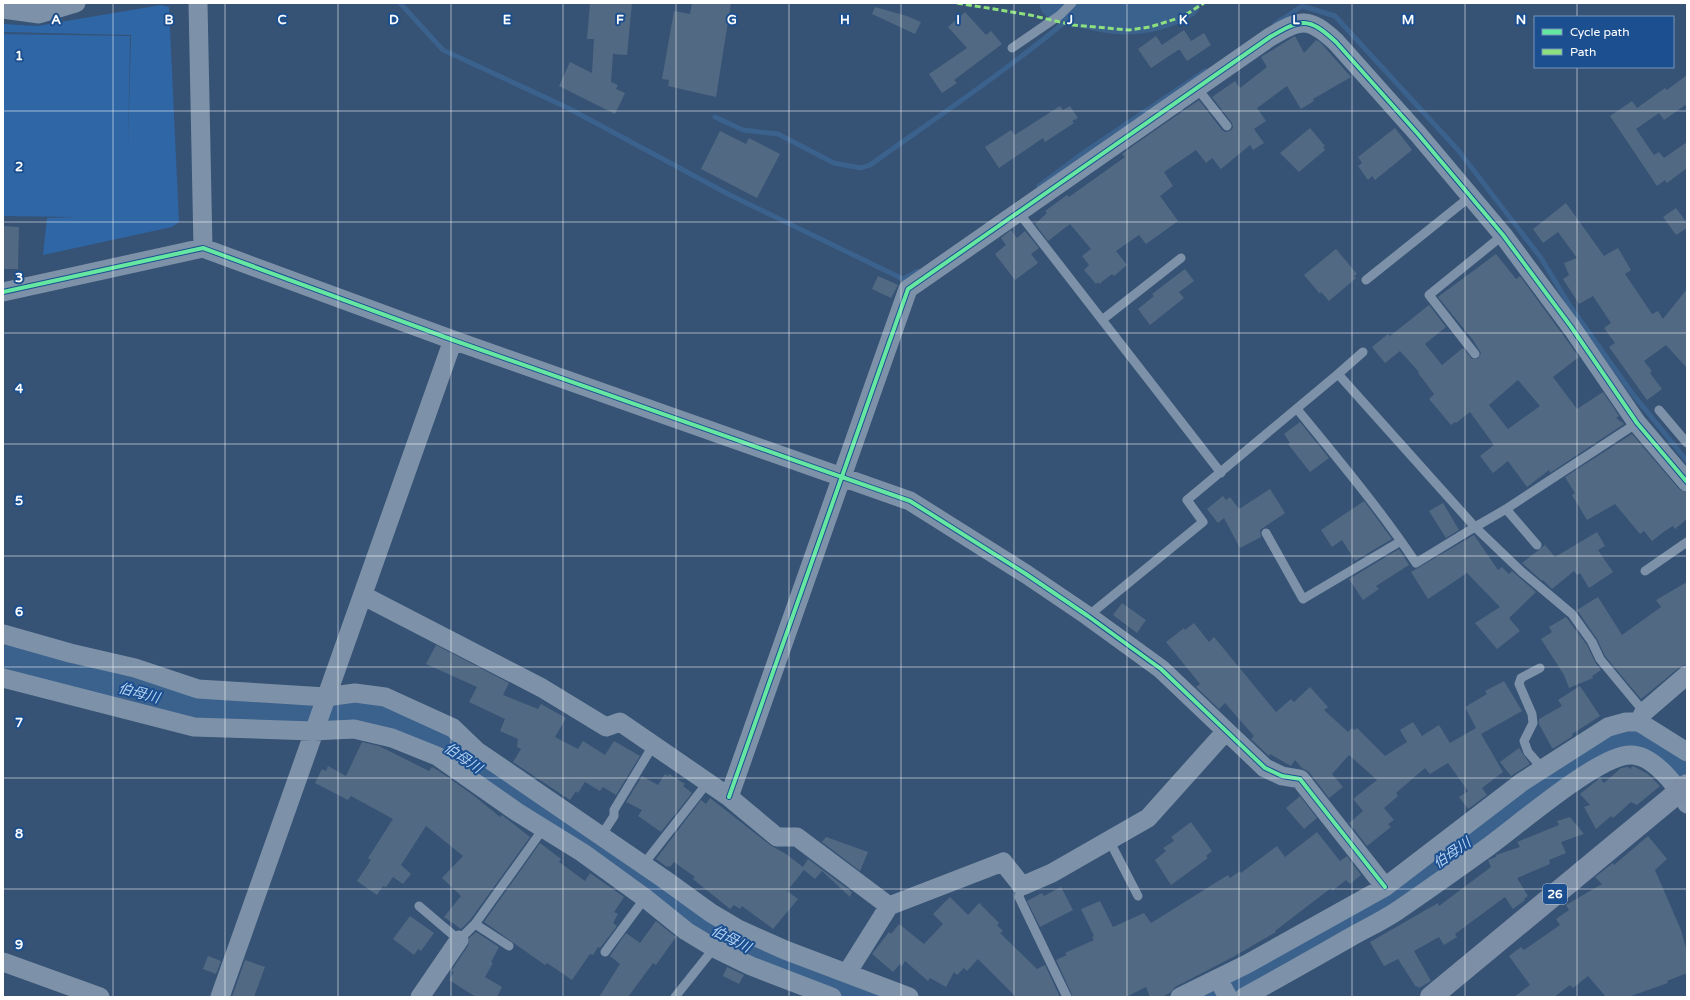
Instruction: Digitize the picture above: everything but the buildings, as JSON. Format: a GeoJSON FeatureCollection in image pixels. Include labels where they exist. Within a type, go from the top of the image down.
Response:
{"type":"FeatureCollection","features":[{"type":"Feature","properties":{"kind":"main road","name":"26"},"geometry":{"type":"LineString","coordinates":[[1431,997],[1684,793]]}},
{"type":"Feature","properties":{"kind":"street"},"geometry":{"type":"LineString","coordinates":[[3,9],[39,14],[76,3]]}},
{"type":"Feature","properties":{"kind":"street"},"geometry":{"type":"LineString","coordinates":[[198,3],[203,248]]}},
{"type":"Feature","properties":{"kind":"street"},"geometry":{"type":"LineString","coordinates":[[729,797],[843,478],[908,289],[1197,88],[1295,23],[1314,25],[1322,29],[1336,42],[1471,196],[1503,235],[1568,322],[1637,422],[1687,482]]}},
{"type":"Feature","properties":{"kind":"street"},"geometry":{"type":"LineString","coordinates":[[3,292],[203,248],[453,340],[910,501],[1088,616],[1161,669],[1265,768],[1282,776],[1300,779],[1385,887]]}},
{"type":"Feature","properties":{"kind":"street"},"geometry":{"type":"LineString","coordinates":[[220,997],[315,727],[364,596],[453,340]]}},
{"type":"Feature","properties":{"kind":"street"},"geometry":{"type":"LineString","coordinates":[[364,596],[542,688],[606,727],[620,722],[729,797],[777,837],[797,837],[889,906]]}},
{"type":"Feature","properties":{"kind":"street"},"geometry":{"type":"LineString","coordinates":[[3,634],[70,653],[135,668],[198,689],[325,700],[355,693],[385,697],[453,728],[477,751],[711,913],[738,929],[784,950],[909,997]]}},
{"type":"Feature","properties":{"kind":"street"},"geometry":{"type":"LineString","coordinates":[[1180,997],[1218,979],[1385,887],[1490,806],[1543,769],[1608,727],[1642,717],[1687,675]]}},
{"type":"Feature","properties":{"kind":"street"},"geometry":{"type":"LineString","coordinates":[[3,678],[194,727],[315,727],[354,729],[392,738],[437,756],[517,812],[583,853],[645,898],[686,931],[714,948],[751,966],[832,997]]}},
{"type":"Feature","properties":{"kind":"street"},"geometry":{"type":"LineString","coordinates":[[1642,717],[1687,752]]}},
{"type":"Feature","properties":{"kind":"street"},"geometry":{"type":"LineString","coordinates":[[847,973],[889,906],[1003,862],[1022,886],[1052,873],[1148,818],[1226,731]]}},
{"type":"Feature","properties":{"kind":"street"},"geometry":{"type":"LineString","coordinates":[[1244,997],[1395,912],[1482,852],[1570,785],[1615,759],[1627,755],[1640,756],[1664,773],[1684,793]]}},
{"type":"Feature","properties":{"kind":"street"},"geometry":{"type":"LineString","coordinates":[[543,828],[558,806]]}},
{"type":"Feature","properties":{"kind":"street"},"geometry":{"type":"LineString","coordinates":[[420,997],[459,940]]}},
{"type":"Feature","properties":{"kind":"street"},"geometry":{"type":"LineString","coordinates":[[3,962],[100,997]]}},
{"type":"Feature","properties":{"kind":"street"},"geometry":{"type":"LineString","coordinates":[[1218,979],[1228,997]]}},
{"type":"Feature","properties":{"kind":"lane"},"geometry":{"type":"LineString","coordinates":[[1012,48],[1060,15],[1072,3]]}},
{"type":"Feature","properties":{"kind":"lane"},"geometry":{"type":"LineString","coordinates":[[1197,88],[1227,126]]}},
{"type":"Feature","properties":{"kind":"lane"},"geometry":{"type":"LineString","coordinates":[[1366,280],[1471,196]]}},
{"type":"Feature","properties":{"kind":"lane"},"geometry":{"type":"LineString","coordinates":[[1019,212],[1221,473]]}},
{"type":"Feature","properties":{"kind":"lane"},"geometry":{"type":"LineString","coordinates":[[1475,354],[1429,295],[1503,235]]}},
{"type":"Feature","properties":{"kind":"lane"},"geometry":{"type":"LineString","coordinates":[[1102,320],[1181,258]]}},
{"type":"Feature","properties":{"kind":"lane"},"geometry":{"type":"LineString","coordinates":[[1088,616],[1203,522],[1187,500],[1221,473],[1363,352]]}},
{"type":"Feature","properties":{"kind":"lane"},"geometry":{"type":"LineString","coordinates":[[1338,374],[1475,527],[1522,572],[1572,614],[1592,642],[1600,659],[1642,717]]}},
{"type":"Feature","properties":{"kind":"lane"},"geometry":{"type":"LineString","coordinates":[[1297,409],[1401,541],[1416,563],[1506,510],[1637,422]]}},
{"type":"Feature","properties":{"kind":"lane"},"geometry":{"type":"LineString","coordinates":[[1660,410],[1687,443]]}},
{"type":"Feature","properties":{"kind":"lane"},"geometry":{"type":"LineString","coordinates":[[1506,510],[1536,545]]}},
{"type":"Feature","properties":{"kind":"lane"},"geometry":{"type":"LineString","coordinates":[[1266,533],[1303,599],[1401,541]]}},
{"type":"Feature","properties":{"kind":"lane"},"geometry":{"type":"LineString","coordinates":[[1645,572],[1687,542]]}},
{"type":"Feature","properties":{"kind":"lane"},"geometry":{"type":"LineString","coordinates":[[1540,668],[1521,678],[1519,684],[1532,714],[1533,723],[1524,740],[1528,752],[1543,769]]}},
{"type":"Feature","properties":{"kind":"lane"},"geometry":{"type":"LineString","coordinates":[[601,836],[614,816],[614,810],[654,744]]}},
{"type":"Feature","properties":{"kind":"lane"},"geometry":{"type":"LineString","coordinates":[[643,865],[708,782]]}},
{"type":"Feature","properties":{"kind":"lane"},"geometry":{"type":"LineString","coordinates":[[419,906],[459,940],[475,924],[543,828]]}},
{"type":"Feature","properties":{"kind":"lane"},"geometry":{"type":"LineString","coordinates":[[1109,840],[1138,896]]}},
{"type":"Feature","properties":{"kind":"lane"},"geometry":{"type":"LineString","coordinates":[[1022,886],[1019,897],[1067,997]]}},
{"type":"Feature","properties":{"kind":"lane"},"geometry":{"type":"LineString","coordinates":[[605,952],[645,898]]}},
{"type":"Feature","properties":{"kind":"lane"},"geometry":{"type":"LineString","coordinates":[[475,924],[509,946]]}},
{"type":"Feature","properties":{"kind":"lane"},"geometry":{"type":"LineString","coordinates":[[675,997],[714,948]]}},
{"type":"Feature","properties":{"kind":"shaded area"},"geometry":{"type":"Polygon","coordinates":[[[161,5],[169,7],[179,222],[172,227],[43,255],[47,218],[77,217],[3,216],[3,34],[130,36],[128,153],[131,35],[3,32],[3,24],[37,26],[161,5]]]}},
{"type":"Feature","properties":{"kind":"waterway"},"geometry":{"type":"LineString","coordinates":[[400,3],[443,50],[566,107],[728,194],[903,279],[918,271]]}},
{"type":"Feature","properties":{"kind":"waterway"},"geometry":{"type":"LineString","coordinates":[[1055,3],[1088,14],[1120,19],[1152,16],[1169,11],[1185,3]]}},
{"type":"Feature","properties":{"kind":"waterway"},"geometry":{"type":"LineString","coordinates":[[1275,24],[1302,6],[1335,16],[1458,150],[1541,258],[1570,306],[1632,393],[1687,461]]}},
{"type":"Feature","properties":{"kind":"waterway"},"geometry":{"type":"LineString","coordinates":[[715,117],[743,130],[778,134],[834,163],[861,168],[870,165],[975,90],[1027,52],[1077,12]]}},
{"type":"Feature","properties":{"kind":"waterway"},"geometry":{"type":"LineString","coordinates":[[1039,186],[1083,153],[1205,71]]}},
{"type":"Feature","properties":{"kind":"waterway","name":"伯母川"},"geometry":{"type":"LineString","coordinates":[[3,657],[108,686],[216,713],[381,718],[411,728],[442,743],[525,799],[697,921],[733,943],[873,997]]}},
{"type":"Feature","properties":{"kind":"waterway","name":"伯母川"},"geometry":{"type":"LineString","coordinates":[[1211,997],[1395,892],[1494,825],[1590,756],[1613,742],[1628,737],[1652,743],[1682,767],[1687,773]]}},
{"type":"Feature","properties":{"kind":"marked path"},"geometry":{"type":"LineString","coordinates":[[957,3],[1030,15],[1073,25],[1129,30],[1150,27],[1182,17],[1204,3]]}},
{"type":"Feature","properties":{"kind":"cycle path"},"geometry":{"type":"LineString","coordinates":[[729,797],[908,289],[1270,37],[1297,24],[1311,24],[1336,42],[1418,134],[1503,235],[1572,328],[1637,423],[1687,482]]}},
{"type":"Feature","properties":{"kind":"cycle path"},"geometry":{"type":"LineString","coordinates":[[3,292],[203,248],[453,340],[910,501],[1026,574],[1088,616],[1161,669],[1265,768],[1282,776],[1300,779],[1385,887]]}}]}
